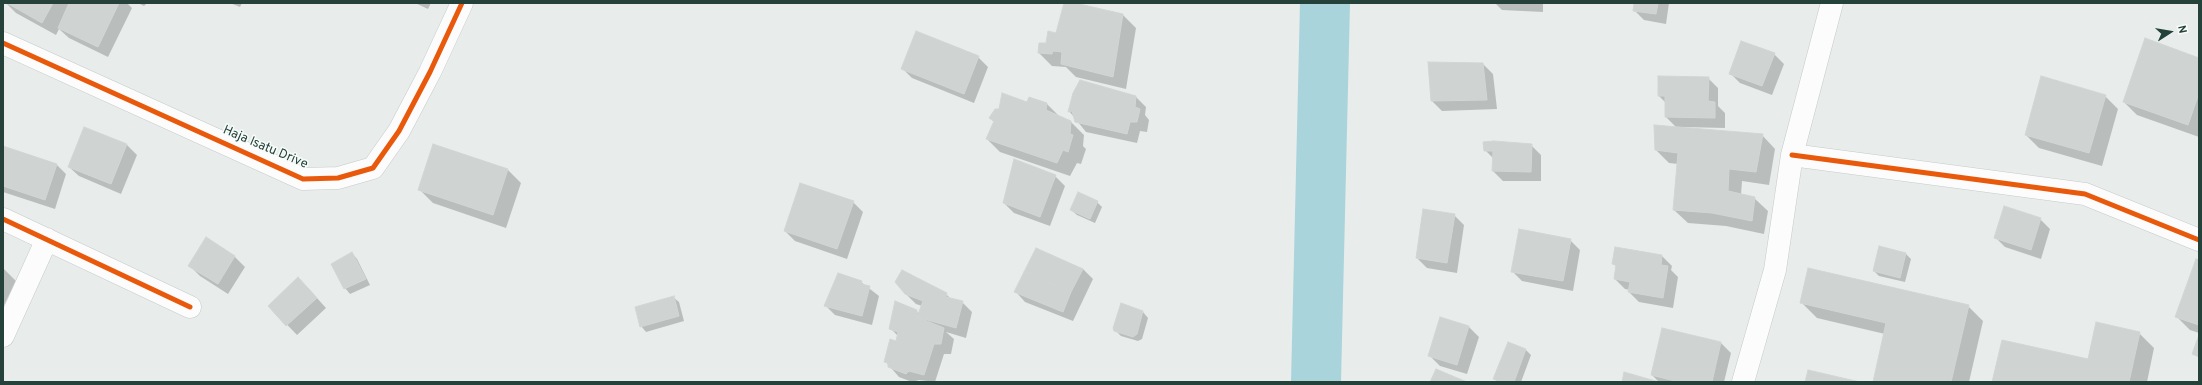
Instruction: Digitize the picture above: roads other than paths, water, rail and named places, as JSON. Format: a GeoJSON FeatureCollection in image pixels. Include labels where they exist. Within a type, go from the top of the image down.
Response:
{"type":"FeatureCollection","features":[{"type":"Feature","properties":{"kind":"street","name":"Haja Isatu Drive"},"geometry":{"type":"LineString","coordinates":[[3,43],[302,179],[338,178],[373,168],[395,137],[430,72],[462,3]]}},
{"type":"Feature","properties":{"kind":"street"},"geometry":{"type":"LineString","coordinates":[[1743,382],[1775,270],[1792,155],[1832,3]]}},
{"type":"Feature","properties":{"kind":"street"},"geometry":{"type":"LineString","coordinates":[[1792,155],[2086,194],[2199,240]]}},
{"type":"Feature","properties":{"kind":"street"},"geometry":{"type":"LineString","coordinates":[[3,219],[190,307]]}},
{"type":"Feature","properties":{"kind":"street"},"geometry":{"type":"LineString","coordinates":[[3,336],[47,239]]}},
{"type":"Feature","properties":{"kind":"waterway"},"geometry":{"type":"LineString","coordinates":[[1316,382],[1325,3]]}}]}
